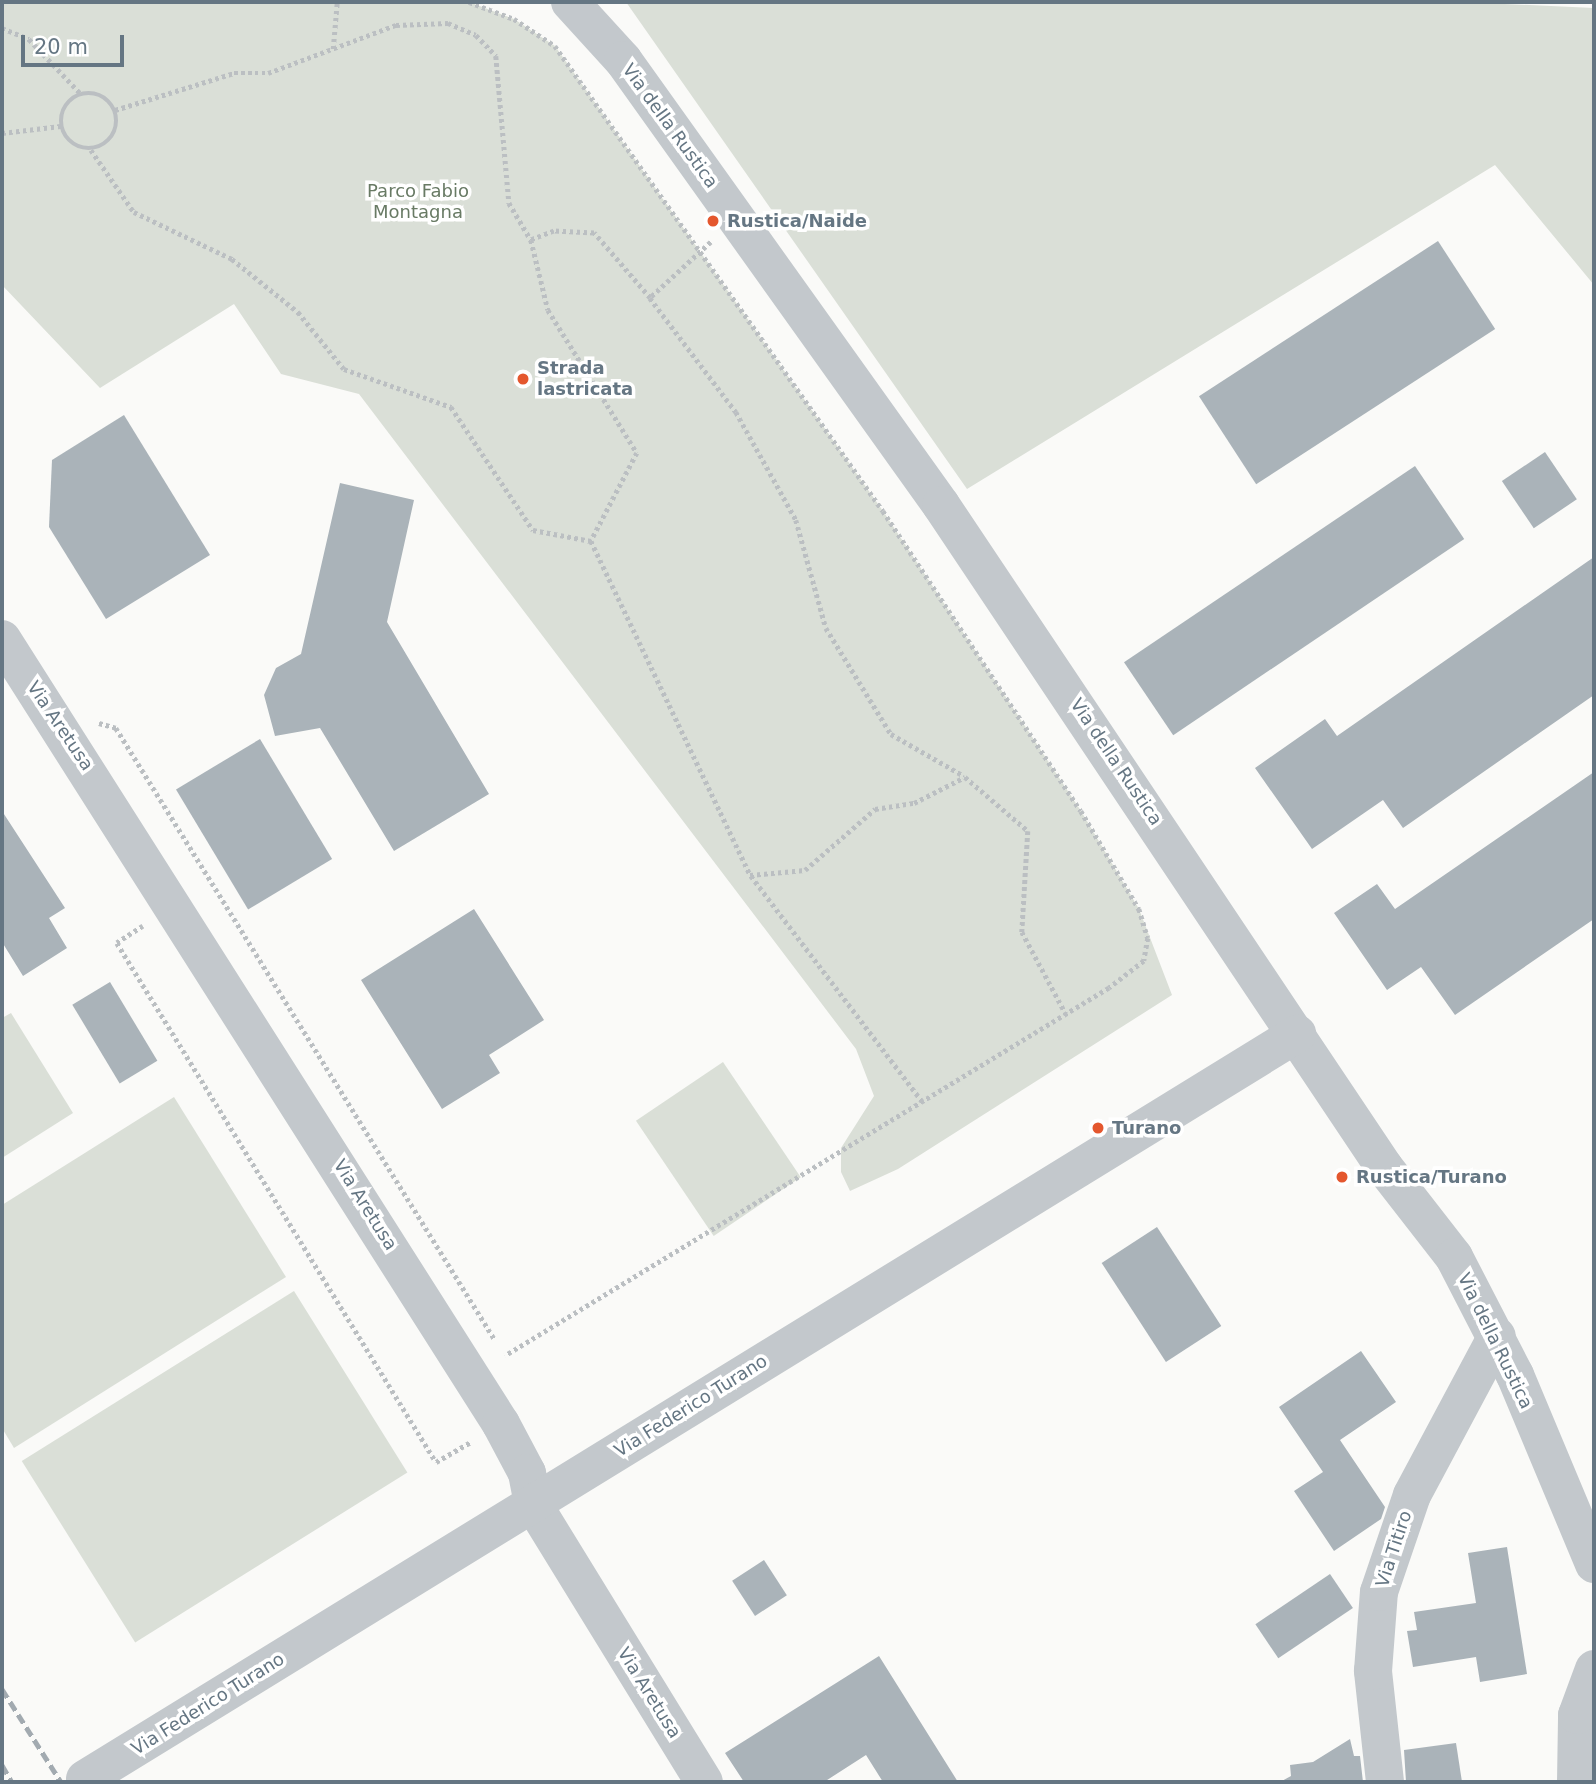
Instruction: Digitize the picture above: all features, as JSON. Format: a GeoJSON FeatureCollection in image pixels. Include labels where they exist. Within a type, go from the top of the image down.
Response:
{"type":"FeatureCollection","features":[{"type":"Feature","properties":{"kind":"street","name":"Via della Rustica"},"geometry":{"type":"LineString","coordinates":[[570,2],[622,60],[941,505],[1297,1034],[1454,1258],[1581,1497],[1594,1564]]}},
{"type":"Feature","properties":{"kind":"street","name":"Via Aretusa"},"geometry":{"type":"LineString","coordinates":[[2,639],[176,904],[501,1424],[527,1473],[533,1504],[704,1782]]}},
{"type":"Feature","properties":{"kind":"street","name":"Via Federico Turano"},"geometry":{"type":"LineString","coordinates":[[85,1779],[1297,1034]]}},
{"type":"Feature","properties":{"kind":"street","name":"Via Titiro"},"geometry":{"type":"LineString","coordinates":[[1385,1782],[1373,1671],[1379,1592],[1412,1495],[1497,1336]]}},
{"type":"Feature","properties":{"kind":"street"},"geometry":{"type":"LineString","coordinates":[[1576,1782],[1577,1716],[1594,1669]]}},
{"type":"Feature","properties":{"kind":"path"},"geometry":{"type":"LineString","coordinates":[[333,49],[337,2]]}},
{"type":"Feature","properties":{"kind":"path"},"geometry":{"type":"LineString","coordinates":[[469,2],[514,19],[555,46],[883,511],[1139,909],[1148,938],[1143,961],[1066,1014],[505,1356]]}},
{"type":"Feature","properties":{"kind":"path"},"geometry":{"type":"LineString","coordinates":[[115,110],[234,72],[268,73],[396,25],[431,21],[464,29],[486,43],[500,72],[509,203],[531,240],[548,310],[638,453],[591,541]]}},
{"type":"Feature","properties":{"kind":"path"},"geometry":{"type":"LineString","coordinates":[[2,28],[29,39],[80,94]]}},
{"type":"Feature","properties":{"kind":"path"},"geometry":{"type":"LineString","coordinates":[[91,149],[113,136],[115,110],[101,95],[80,94],[65,107],[61,126],[72,144],[91,149],[134,212],[232,259],[298,312],[344,369],[451,407],[533,530],[591,541]]}},
{"type":"Feature","properties":{"kind":"path"},"geometry":{"type":"LineString","coordinates":[[2,133],[61,126]]}},
{"type":"Feature","properties":{"kind":"path"},"geometry":{"type":"LineString","coordinates":[[531,240],[554,231],[594,233],[650,298],[736,412],[790,508],[826,628],[891,734],[965,777],[1028,831],[1022,932],[1066,1014]]}},
{"type":"Feature","properties":{"kind":"path"},"geometry":{"type":"LineString","coordinates":[[650,298],[712,241]]}},
{"type":"Feature","properties":{"kind":"path"},"geometry":{"type":"LineString","coordinates":[[591,541],[750,875],[922,1102]]}},
{"type":"Feature","properties":{"kind":"path"},"geometry":{"type":"LineString","coordinates":[[51,710],[116,728],[512,1368]]}},
{"type":"Feature","properties":{"kind":"path"},"geometry":{"type":"LineString","coordinates":[[750,875],[805,870],[875,809],[914,803],[965,777]]}},
{"type":"Feature","properties":{"kind":"path"},"geometry":{"type":"LineString","coordinates":[[176,904],[117,943],[436,1462],[501,1424]]}},
{"type":"Feature","properties":{"kind":"green space","name":"Parco Fabio Montagna"},"geometry":{"type":"Polygon","coordinates":[[[2,2],[469,2],[514,19],[555,46],[883,511],[1081,811],[1139,909],[1172,995],[898,1169],[850,1191],[841,1172],[841,1148],[874,1096],[856,1049],[359,394],[281,374],[234,304],[100,388],[2,285],[2,2]]]}},
{"type":"Feature","properties":{"kind":"green space"},"geometry":{"type":"Polygon","coordinates":[[[626,2],[1462,2],[1594,8],[1594,285],[1495,165],[967,489],[626,2]]]}},
{"type":"Feature","properties":{"kind":"green space"},"geometry":{"type":"Polygon","coordinates":[[[11,1013],[73,1113],[2,1158],[2,1018],[11,1013]]]}},
{"type":"Feature","properties":{"kind":"green space"},"geometry":{"type":"Polygon","coordinates":[[[723,1062],[801,1177],[714,1236],[636,1121],[723,1062]]]}},
{"type":"Feature","properties":{"kind":"green space"},"geometry":{"type":"Polygon","coordinates":[[[174,1097],[286,1277],[14,1448],[2,1428],[2,1205],[174,1097]]]}},
{"type":"Feature","properties":{"kind":"green space"},"geometry":{"type":"Polygon","coordinates":[[[294,1291],[407,1472],[135,1643],[22,1461],[294,1291]]]}},
{"type":"Feature","properties":{"kind":"building"},"geometry":{"type":"Polygon","coordinates":[[[1438,241],[1495,329],[1256,484],[1199,396],[1438,241]]]}},
{"type":"Feature","properties":{"kind":"building"},"geometry":{"type":"Polygon","coordinates":[[[124,415],[210,555],[106,619],[49,527],[52,460],[124,415]]]}},
{"type":"Feature","properties":{"kind":"building"},"geometry":{"type":"Polygon","coordinates":[[[1545,452],[1577,499],[1534,528],[1502,481],[1545,452]]]}},
{"type":"Feature","properties":{"kind":"building"},"geometry":{"type":"Polygon","coordinates":[[[1415,466],[1464,539],[1173,735],[1124,662],[1415,466]]]}},
{"type":"Feature","properties":{"kind":"building"},"geometry":{"type":"Polygon","coordinates":[[[340,483],[414,500],[387,622],[489,794],[394,851],[320,728],[275,736],[264,695],[276,668],[301,654],[340,483]]]}},
{"type":"Feature","properties":{"kind":"building"},"geometry":{"type":"Polygon","coordinates":[[[1594,557],[1594,695],[1403,828],[1383,800],[1312,849],[1255,768],[1325,719],[1337,736],[1594,557]]]}},
{"type":"Feature","properties":{"kind":"building"},"geometry":{"type":"Polygon","coordinates":[[[260,739],[332,859],[248,909],[176,789],[260,739]]]}},
{"type":"Feature","properties":{"kind":"building"},"geometry":{"type":"Polygon","coordinates":[[[1594,772],[1594,919],[1455,1015],[1421,967],[1387,990],[1334,913],[1377,884],[1395,909],[1594,772]]]}},
{"type":"Feature","properties":{"kind":"building"},"geometry":{"type":"Polygon","coordinates":[[[2,811],[65,908],[49,918],[67,948],[23,976],[2,942],[2,811]]]}},
{"type":"Feature","properties":{"kind":"building"},"geometry":{"type":"Polygon","coordinates":[[[474,909],[544,1020],[489,1055],[500,1073],[442,1109],[361,980],[474,909]]]}},
{"type":"Feature","properties":{"kind":"building"},"geometry":{"type":"Polygon","coordinates":[[[110,982],[157,1061],[120,1084],[72,1005],[110,982]]]}},
{"type":"Feature","properties":{"kind":"building"},"geometry":{"type":"Polygon","coordinates":[[[1157,1227],[1221,1326],[1166,1362],[1102,1263],[1157,1227]]]}},
{"type":"Feature","properties":{"kind":"building"},"geometry":{"type":"Polygon","coordinates":[[[1361,1351],[1396,1402],[1340,1440],[1385,1507],[1381,1519],[1334,1551],[1294,1491],[1323,1472],[1279,1407],[1361,1351]]]}},
{"type":"Feature","properties":{"kind":"building"},"geometry":{"type":"Polygon","coordinates":[[[1507,1547],[1527,1674],[1480,1682],[1476,1657],[1413,1667],[1407,1631],[1417,1630],[1414,1612],[1476,1603],[1468,1553],[1507,1547]]]}},
{"type":"Feature","properties":{"kind":"building"},"geometry":{"type":"Polygon","coordinates":[[[764,1560],[787,1595],[755,1616],[732,1581],[764,1560]]]}},
{"type":"Feature","properties":{"kind":"building"},"geometry":{"type":"Polygon","coordinates":[[[1330,1574],[1353,1608],[1278,1658],[1255,1624],[1330,1574]]]}},
{"type":"Feature","properties":{"kind":"building"},"geometry":{"type":"Polygon","coordinates":[[[879,1656],[958,1782],[883,1782],[866,1755],[824,1782],[744,1782],[725,1753],[879,1656]]]}},
{"type":"Feature","properties":{"kind":"building"},"geometry":{"type":"Polygon","coordinates":[[[1350,1739],[1354,1756],[1360,1756],[1363,1782],[1280,1782],[1291,1776],[1290,1765],[1313,1762],[1350,1739]]]}},
{"type":"Feature","properties":{"kind":"building"},"geometry":{"type":"Polygon","coordinates":[[[1456,1743],[1462,1782],[1406,1782],[1404,1750],[1456,1743]]]}},
{"type":"Feature","properties":{"kind":"railway"},"geometry":{"type":"LineString","coordinates":[[2,1689],[61,1782]]}},
{"type":"Feature","properties":{"kind":"railway"},"geometry":{"type":"LineString","coordinates":[[2,1765],[12,1782]]}},
{"type":"Feature","properties":{"kind":"place","name":"Rustica/Naide"},"geometry":{"type":"Point","coordinates":[713,221]}},
{"type":"Feature","properties":{"kind":"place","name":"Strada lastricata"},"geometry":{"type":"Point","coordinates":[523,379]}},
{"type":"Feature","properties":{"kind":"place","name":"Turano"},"geometry":{"type":"Point","coordinates":[1098,1128]}},
{"type":"Feature","properties":{"kind":"place","name":"Rustica/Turano"},"geometry":{"type":"Point","coordinates":[1342,1177]}}]}
